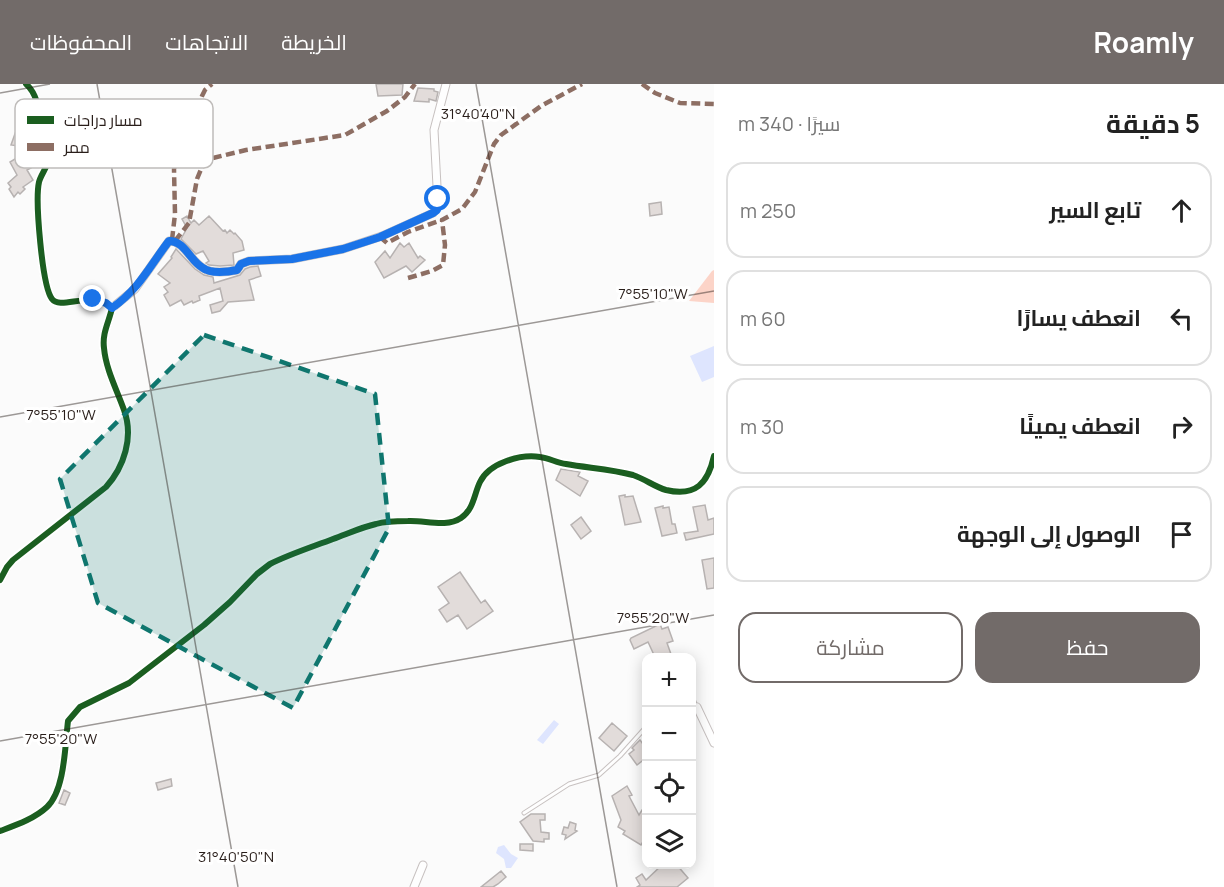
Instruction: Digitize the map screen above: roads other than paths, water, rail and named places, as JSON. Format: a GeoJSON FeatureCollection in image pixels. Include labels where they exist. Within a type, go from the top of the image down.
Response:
{"type":"FeatureCollection","features":[{"type":"Feature","properties":{"kind":"street"},"geometry":{"type":"LineString","coordinates":[[26,84],[35,99]]}},
{"type":"Feature","properties":{"kind":"street"},"geometry":{"type":"LineString","coordinates":[[0,580],[13,560],[106,488],[116,476],[123,461],[127,441],[127,417],[106,363],[104,334],[112,308],[135,289],[169,241],[179,244],[205,270],[228,272],[237,270],[241,264],[249,261],[311,256],[362,244],[433,213],[438,205],[434,130],[446,84]]}},
{"type":"Feature","properties":{"kind":"street"},"geometry":{"type":"LineString","coordinates":[[44,168],[39,180],[37,194],[41,242],[51,298],[63,304],[93,299],[106,303],[112,308]]}},
{"type":"Feature","properties":{"kind":"street"},"geometry":{"type":"LineString","coordinates":[[0,831],[29,819],[49,806],[59,785],[68,721],[74,713],[88,702],[129,683],[204,625],[270,564],[375,524],[410,520],[443,522],[461,518],[473,504],[479,483],[484,476],[515,458],[542,457],[563,464],[624,473],[667,490],[686,491],[701,485],[710,475],[714,456]]}},
{"type":"Feature","properties":{"kind":"street"},"geometry":{"type":"LineString","coordinates":[[697,707],[714,743]]}},
{"type":"Feature","properties":{"kind":"street"},"geometry":{"type":"LineString","coordinates":[[414,887],[423,865]]}},
{"type":"Feature","properties":{"kind":"lane"},"geometry":{"type":"LineString","coordinates":[[524,813],[569,784],[599,775],[642,731]]}},
{"type":"Feature","properties":{"kind":"water"},"geometry":{"type":"Polygon","coordinates":[[[714,346],[714,377],[702,382],[690,356],[714,346]]]}},
{"type":"Feature","properties":{"kind":"water"},"geometry":{"type":"Polygon","coordinates":[[[554,720],[559,724],[543,744],[537,740],[554,720]]]}},
{"type":"Feature","properties":{"kind":"water"},"geometry":{"type":"Polygon","coordinates":[[[504,845],[511,854],[518,858],[511,868],[506,868],[504,859],[496,853],[498,847],[504,845]]]}}]}
